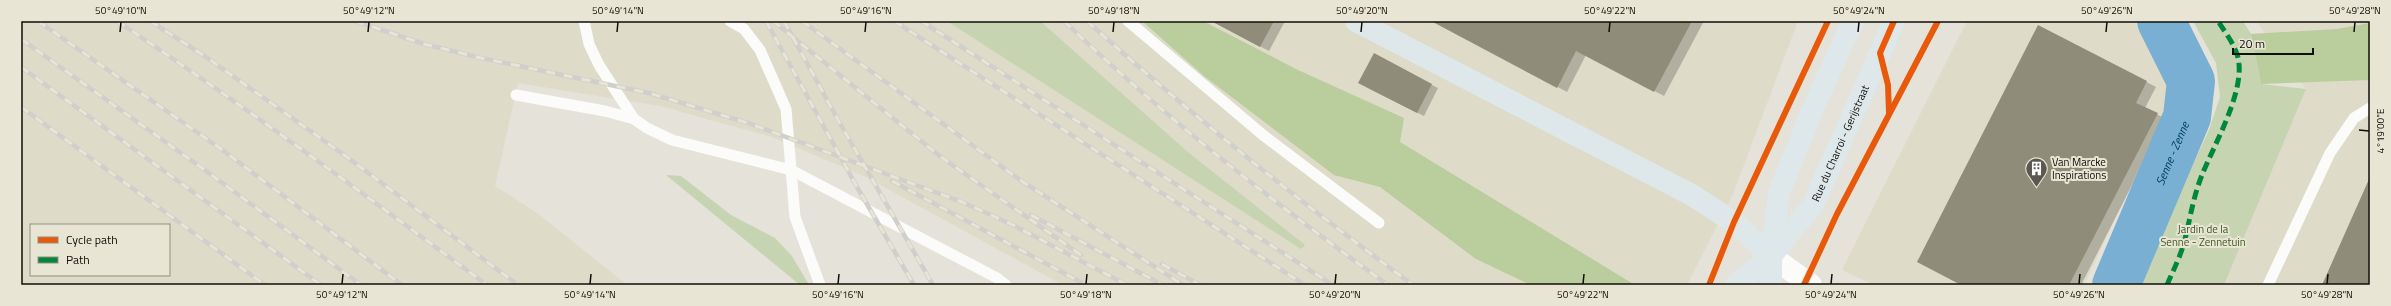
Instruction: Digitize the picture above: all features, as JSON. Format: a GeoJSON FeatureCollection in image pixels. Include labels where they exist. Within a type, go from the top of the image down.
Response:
{"type":"FeatureCollection","features":[{"type":"Feature","properties":{"kind":"main road"},"geometry":{"type":"LineString","coordinates":[[1356,21],[1690,194],[1734,222],[1771,256]]}},
{"type":"Feature","properties":{"kind":"main road","name":"Rue du Charroi - Gerijstraat"},"geometry":{"type":"LineString","coordinates":[[1771,285],[1771,256],[1779,194],[1814,106],[1853,21]]}},
{"type":"Feature","properties":{"kind":"main road","name":"Rue du Charroi - Gerijstraat"},"geometry":{"type":"LineString","coordinates":[[1736,285],[1771,256],[1813,205],[1894,21]]}},
{"type":"Feature","properties":{"kind":"main road","name":"Rue du Charroi - Gerijstraat"},"geometry":{"type":"LineString","coordinates":[[1757,285],[1771,256]]}},
{"type":"Feature","properties":{"kind":"street"},"geometry":{"type":"LineString","coordinates":[[1771,256],[1811,285]]}},
{"type":"Feature","properties":{"kind":"lane"},"geometry":{"type":"LineString","coordinates":[[584,21],[590,44],[598,65],[634,119]]}},
{"type":"Feature","properties":{"kind":"lane"},"geometry":{"type":"LineString","coordinates":[[730,21],[744,29],[760,50],[786,109],[795,217],[820,285]]}},
{"type":"Feature","properties":{"kind":"lane"},"geometry":{"type":"LineString","coordinates":[[1128,21],[1263,135],[1379,223]]}},
{"type":"Feature","properties":{"kind":"lane"},"geometry":{"type":"LineString","coordinates":[[516,95],[605,111],[634,119],[672,140],[791,170],[990,274],[1006,285]]}},
{"type":"Feature","properties":{"kind":"lane"},"geometry":{"type":"LineString","coordinates":[[2268,285],[2330,153],[2354,118],[2370,108]]}},
{"type":"Feature","properties":{"kind":"shaded area"},"geometry":{"type":"Polygon","coordinates":[[[21,21],[1798,21],[1733,194],[1687,285],[1063,285],[866,177],[772,137],[660,106],[518,83],[495,186],[537,213],[627,285],[21,285],[21,21]]]}},
{"type":"Feature","properties":{"kind":"shaded area"},"geometry":{"type":"Polygon","coordinates":[[[1967,21],[2134,21],[2172,97],[2084,285],[1874,285],[1842,270],[1967,21]]]}},
{"type":"Feature","properties":{"kind":"shaded area"},"geometry":{"type":"Polygon","coordinates":[[[2256,21],[2370,21],[2370,285],[2224,285],[2306,89],[2256,21]]]}},
{"type":"Feature","properties":{"kind":"green space"},"geometry":{"type":"Polygon","coordinates":[[[947,21],[1040,21],[1189,153],[1305,245],[1301,249],[947,21]]]}},
{"type":"Feature","properties":{"kind":"green space"},"geometry":{"type":"Polygon","coordinates":[[[1142,21],[1203,21],[1298,70],[1404,118],[1400,142],[1635,285],[1531,285],[1476,259],[1380,187],[1334,175],[1204,76],[1142,21]]]}},
{"type":"Feature","properties":{"kind":"green space"},"geometry":{"type":"Polygon","coordinates":[[[2137,21],[2150,21],[2183,84],[2172,89],[2137,21]]]}},
{"type":"Feature","properties":{"kind":"green space","name":"Jardin de la Senne - Zennetuin"},"geometry":{"type":"Polygon","coordinates":[[[2193,21],[2243,21],[2251,34],[2261,84],[2306,89],[2224,285],[2142,285],[2144,267],[2151,264],[2169,215],[2209,130],[2220,97],[2216,63],[2193,21]]]}},
{"type":"Feature","properties":{"kind":"green space"},"geometry":{"type":"Polygon","coordinates":[[[2370,23],[2370,80],[2261,84],[2251,34],[2337,29],[2370,23]]]}},
{"type":"Feature","properties":{"kind":"green space"},"geometry":{"type":"Polygon","coordinates":[[[666,175],[681,176],[731,215],[775,238],[792,256],[809,285],[800,285],[666,175]]]}},
{"type":"Feature","properties":{"kind":"building"},"geometry":{"type":"Polygon","coordinates":[[[1211,21],[1274,21],[1260,47],[1211,21]]]}},
{"type":"Feature","properties":{"kind":"building"},"geometry":{"type":"Polygon","coordinates":[[[1431,21],[1692,21],[1654,92],[1576,51],[1557,88],[1431,21]]]}},
{"type":"Feature","properties":{"kind":"building","name":"Van Marcke Inspirations"},"geometry":{"type":"Polygon","coordinates":[[[2038,25],[2147,81],[2136,103],[2158,113],[2069,285],[1961,285],[1917,262],[2038,25]]]}},
{"type":"Feature","properties":{"kind":"building"},"geometry":{"type":"Polygon","coordinates":[[[1374,53],[1432,84],[1417,113],[1358,83],[1374,53]]]}},
{"type":"Feature","properties":{"kind":"building"},"geometry":{"type":"Polygon","coordinates":[[[2370,177],[2370,285],[2322,285],[2370,177]]]}},
{"type":"Feature","properties":{"kind":"waterway","name":"Senne - Zenne"},"geometry":{"type":"LineString","coordinates":[[2116,285],[2187,117],[2191,81],[2161,21]]}},
{"type":"Feature","properties":{"kind":"railway"},"geometry":{"type":"LineString","coordinates":[[38,21],[221,149],[402,285]]}},
{"type":"Feature","properties":{"kind":"railway"},"geometry":{"type":"LineString","coordinates":[[117,21],[350,184],[487,285]]}},
{"type":"Feature","properties":{"kind":"railway"},"geometry":{"type":"LineString","coordinates":[[150,21],[206,57],[347,157],[518,285]]}},
{"type":"Feature","properties":{"kind":"railway"},"geometry":{"type":"LineString","coordinates":[[355,21],[424,44],[481,58],[649,93],[748,123],[962,202],[1011,224],[1127,285]]}},
{"type":"Feature","properties":{"kind":"railway"},"geometry":{"type":"LineString","coordinates":[[766,21],[857,187],[914,285]]}},
{"type":"Feature","properties":{"kind":"railway"},"geometry":{"type":"LineString","coordinates":[[773,21],[941,157],[1081,255]]}},
{"type":"Feature","properties":{"kind":"railway"},"geometry":{"type":"LineString","coordinates":[[784,21],[838,120],[933,285]]}},
{"type":"Feature","properties":{"kind":"railway"},"geometry":{"type":"LineString","coordinates":[[802,21],[1020,180],[1183,285]]}},
{"type":"Feature","properties":{"kind":"railway"},"geometry":{"type":"LineString","coordinates":[[894,21],[1305,285]]}},
{"type":"Feature","properties":{"kind":"railway"},"geometry":{"type":"LineString","coordinates":[[921,21],[1333,285]]}},
{"type":"Feature","properties":{"kind":"railway"},"geometry":{"type":"LineString","coordinates":[[1064,21],[1102,57],[1221,159],[1388,285]]}},
{"type":"Feature","properties":{"kind":"railway"},"geometry":{"type":"LineString","coordinates":[[1087,21],[1206,124],[1329,222],[1413,285]]}},
{"type":"Feature","properties":{"kind":"railway"},"geometry":{"type":"LineString","coordinates":[[21,39],[202,168],[361,285]]}},
{"type":"Feature","properties":{"kind":"railway"},"geometry":{"type":"LineString","coordinates":[[21,67],[321,285]]}},
{"type":"Feature","properties":{"kind":"railway"},"geometry":{"type":"LineString","coordinates":[[21,107],[265,285]]}},
{"type":"Feature","properties":{"kind":"railway"},"geometry":{"type":"LineString","coordinates":[[892,181],[1086,285]]}},
{"type":"Feature","properties":{"kind":"railway"},"geometry":{"type":"LineString","coordinates":[[1031,215],[1163,285]]}},
{"type":"Feature","properties":{"kind":"railway"},"geometry":{"type":"LineString","coordinates":[[1162,264],[1200,285]]}},
{"type":"Feature","properties":{"kind":"marked path"},"geometry":{"type":"LineString","coordinates":[[2167,285],[2182,248],[2199,183],[2232,106],[2239,77],[2239,64],[2236,52],[2218,21]]}},
{"type":"Feature","properties":{"kind":"cycle path"},"geometry":{"type":"LineString","coordinates":[[1709,285],[1734,222],[1828,21]]}},
{"type":"Feature","properties":{"kind":"cycle path"},"geometry":{"type":"LineString","coordinates":[[1889,113],[1888,85],[1880,53],[1894,21]]}},
{"type":"Feature","properties":{"kind":"cycle path"},"geometry":{"type":"LineString","coordinates":[[1804,285],[1837,214],[1938,21]]}},
{"type":"Feature","properties":{"kind":"place","name":"Van Marcke Inspirations"},"geometry":{"type":"Point","coordinates":[2037,188]}}]}
